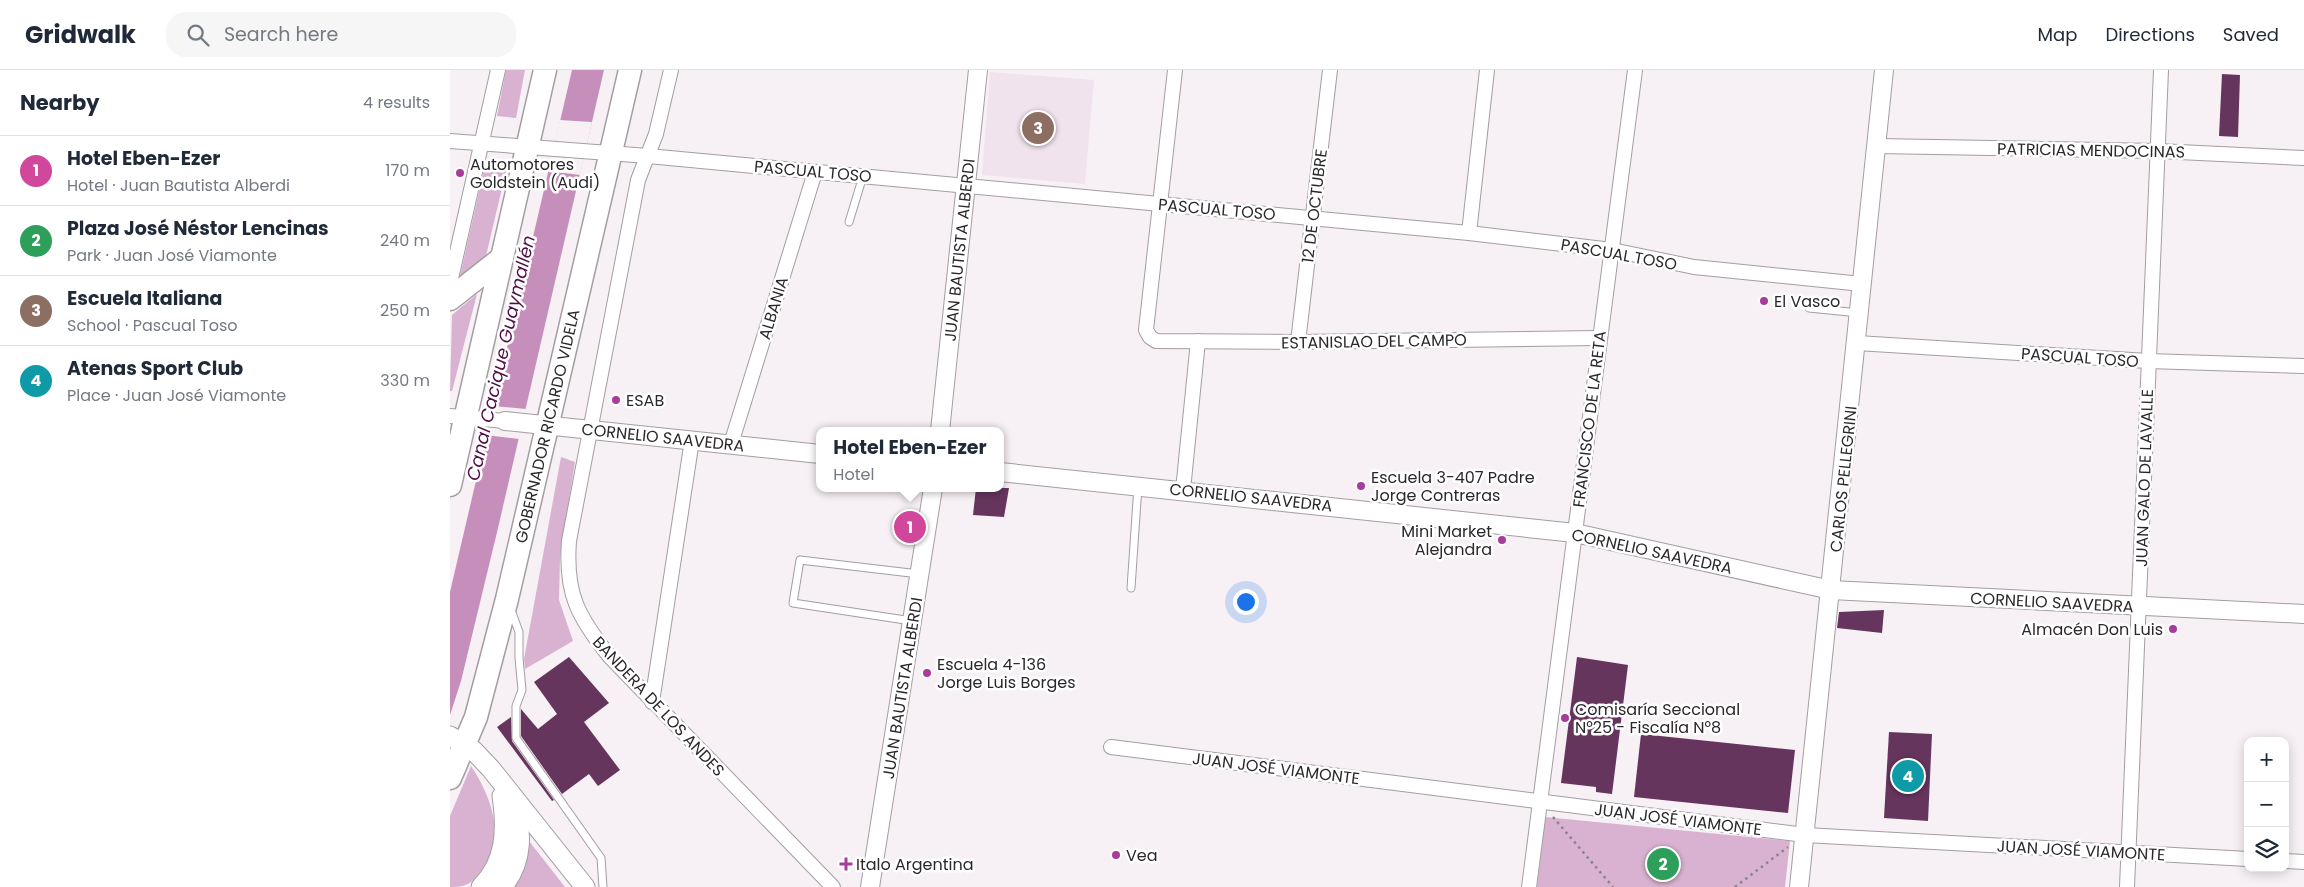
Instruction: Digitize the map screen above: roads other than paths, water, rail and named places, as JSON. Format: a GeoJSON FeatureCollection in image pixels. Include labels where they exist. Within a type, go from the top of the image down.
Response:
{"type":"FeatureCollection","features":[{"type":"Feature","properties":{"kind":"highway"},"geometry":{"type":"LineString","coordinates":[[450,484],[458,417],[502,258],[545,70]]}},
{"type":"Feature","properties":{"kind":"highway","name":"GOBERNADOR RICARDO VIDELA"},"geometry":{"type":"LineString","coordinates":[[450,778],[458,740],[476,717],[508,599],[546,425],[630,70]]}},
{"type":"Feature","properties":{"kind":"highway"},"geometry":{"type":"LineString","coordinates":[[450,299],[502,258]]}},
{"type":"Feature","properties":{"kind":"main road"},"geometry":{"type":"LineString","coordinates":[[458,740],[499,778],[585,887]]}},
{"type":"Feature","properties":{"kind":"main road"},"geometry":{"type":"LineString","coordinates":[[481,887],[490,878],[498,863],[504,841],[504,816],[499,778]]}},
{"type":"Feature","properties":{"kind":"main road"},"geometry":{"type":"LineString","coordinates":[[499,778],[517,814],[520,832],[515,867],[502,887]]}},
{"type":"Feature","properties":{"kind":"street"},"geometry":{"type":"LineString","coordinates":[[450,283],[498,70]]}},
{"type":"Feature","properties":{"kind":"street","name":"BANDERA DE LOS ANDES"},"geometry":{"type":"LineString","coordinates":[[671,70],[656,134],[638,180],[590,429],[569,541],[567,565],[571,592],[580,617],[610,657],[833,887]]}},
{"type":"Feature","properties":{"kind":"street","name":"JUAN BAUTISTA ALBERDI"},"geometry":{"type":"LineString","coordinates":[[940,427],[978,70]]}},
{"type":"Feature","properties":{"kind":"street"},"geometry":{"type":"LineString","coordinates":[[1160,204],[1175,70]]}},
{"type":"Feature","properties":{"kind":"street","name":"12 DE OCTUBRE"},"geometry":{"type":"LineString","coordinates":[[1298,342],[1330,70]]}},
{"type":"Feature","properties":{"kind":"street"},"geometry":{"type":"LineString","coordinates":[[1468,233],[1487,70]]}},
{"type":"Feature","properties":{"kind":"street","name":"FRANCISCO DE LA RETA"},"geometry":{"type":"LineString","coordinates":[[1529,887],[1635,70]]}},
{"type":"Feature","properties":{"kind":"street","name":"CARLOS PELLEGRINI"},"geometry":{"type":"LineString","coordinates":[[1799,887],[1884,70]]}},
{"type":"Feature","properties":{"kind":"street","name":"JUAN GALO DE LAVALLE"},"geometry":{"type":"LineString","coordinates":[[2127,887],[2161,70]]}},
{"type":"Feature","properties":{"kind":"street","name":"PASCUAL TOSO"},"geometry":{"type":"LineString","coordinates":[[450,141],[648,156],[1468,233],[1612,250],[1694,267],[1862,284]]}},
{"type":"Feature","properties":{"kind":"street","name":"PATRICIAS MENDOCINAS"},"geometry":{"type":"LineString","coordinates":[[1877,146],[2158,151],[2304,158]]}},
{"type":"Feature","properties":{"kind":"street","name":"ALBANIA"},"geometry":{"type":"LineString","coordinates":[[731,444],[815,172]]}},
{"type":"Feature","properties":{"kind":"street","name":"ESTANISLAO DEL CAMPO"},"geometry":{"type":"LineString","coordinates":[[1160,204],[1146,330],[1150,337],[1156,341],[1298,342],[1600,338]]}},
{"type":"Feature","properties":{"kind":"street"},"geometry":{"type":"LineString","coordinates":[[1183,490],[1198,341]]}},
{"type":"Feature","properties":{"kind":"street","name":"PASCUAL TOSO"},"geometry":{"type":"LineString","coordinates":[[1856,343],[2148,361],[2304,366]]}},
{"type":"Feature","properties":{"kind":"street"},"geometry":{"type":"LineString","coordinates":[[458,417],[506,421]]}},
{"type":"Feature","properties":{"kind":"street","name":"CORNELIO SAAVEDRA"},"geometry":{"type":"LineString","coordinates":[[506,421],[816,454]]}},
{"type":"Feature","properties":{"kind":"street"},"geometry":{"type":"LineString","coordinates":[[652,702],[692,440]]}},
{"type":"Feature","properties":{"kind":"street","name":"CORNELIO SAAVEDRA"},"geometry":{"type":"LineString","coordinates":[[1004,472],[1574,533],[1831,590],[2304,614]]}},
{"type":"Feature","properties":{"kind":"street","name":"JUAN BAUTISTA ALBERDI"},"geometry":{"type":"LineString","coordinates":[[870,887],[932,492]]}},
{"type":"Feature","properties":{"kind":"street","name":"JUAN JOSÉ VIAMONTE"},"geometry":{"type":"LineString","coordinates":[[1111,747],[1804,835],[2244,859]]}},
{"type":"Feature","properties":{"kind":"street"},"geometry":{"type":"LineString","coordinates":[[2289,861],[2304,862]]}},
{"type":"Feature","properties":{"kind":"lane"},"geometry":{"type":"LineString","coordinates":[[848,222],[863,176]]}},
{"type":"Feature","properties":{"kind":"lane"},"geometry":{"type":"LineString","coordinates":[[1809,308],[1859,313]]}},
{"type":"Feature","properties":{"kind":"lane"},"geometry":{"type":"LineString","coordinates":[[1131,588],[1138,486]]}},
{"type":"Feature","properties":{"kind":"lane"},"geometry":{"type":"LineString","coordinates":[[912,621],[793,603],[800,560],[920,574]]}},
{"type":"Feature","properties":{"kind":"lane"},"geometry":{"type":"LineString","coordinates":[[508,599],[520,632],[519,658],[522,690],[516,706],[516,738],[601,858],[603,887]]}},
{"type":"Feature","properties":{"kind":"place","name":"Escuela Italiana"},"geometry":{"type":"Point","coordinates":[1038,128]}},
{"type":"Feature","properties":{"kind":"place","name":"Automotores Goldstein (Audi)"},"geometry":{"type":"Point","coordinates":[460,173]}},
{"type":"Feature","properties":{"kind":"place","name":"El Vasco"},"geometry":{"type":"Point","coordinates":[1764,301]}},
{"type":"Feature","properties":{"kind":"place","name":"ESAB"},"geometry":{"type":"Point","coordinates":[616,400]}},
{"type":"Feature","properties":{"kind":"place","name":"Escuela 3-407 Padre Jorge Contreras"},"geometry":{"type":"Point","coordinates":[1361,486]}},
{"type":"Feature","properties":{"kind":"place","name":"Hotel Eben-Ezer"},"geometry":{"type":"Point","coordinates":[910,527]}},
{"type":"Feature","properties":{"kind":"place","name":"Mini Market Alejandra"},"geometry":{"type":"Point","coordinates":[1502,540]}},
{"type":"Feature","properties":{"kind":"place","name":"Almacén Don Luis"},"geometry":{"type":"Point","coordinates":[2173,629]}},
{"type":"Feature","properties":{"kind":"place","name":"Escuela 4-136 Jorge Luis Borges"},"geometry":{"type":"Point","coordinates":[927,673]}},
{"type":"Feature","properties":{"kind":"place","name":"Comisaría Seccional N°25 - Fiscalía N°8"},"geometry":{"type":"Point","coordinates":[1565,718]}},
{"type":"Feature","properties":{"kind":"place","name":"Atenas Sport Club"},"geometry":{"type":"Point","coordinates":[1908,776]}},
{"type":"Feature","properties":{"kind":"place","name":"Vea"},"geometry":{"type":"Point","coordinates":[1116,855]}},
{"type":"Feature","properties":{"kind":"place","name":"Italo Argentina"},"geometry":{"type":"Point","coordinates":[846,864]}},
{"type":"Feature","properties":{"kind":"place","name":"Plaza José Néstor Lencinas"},"geometry":{"type":"Point","coordinates":[1663,864]}},
{"type":"Feature","properties":{"kind":"water label","name":"Canal Cacique Guaymallén"},"geometry":{"type":"Point","coordinates":[501,358]}}]}
